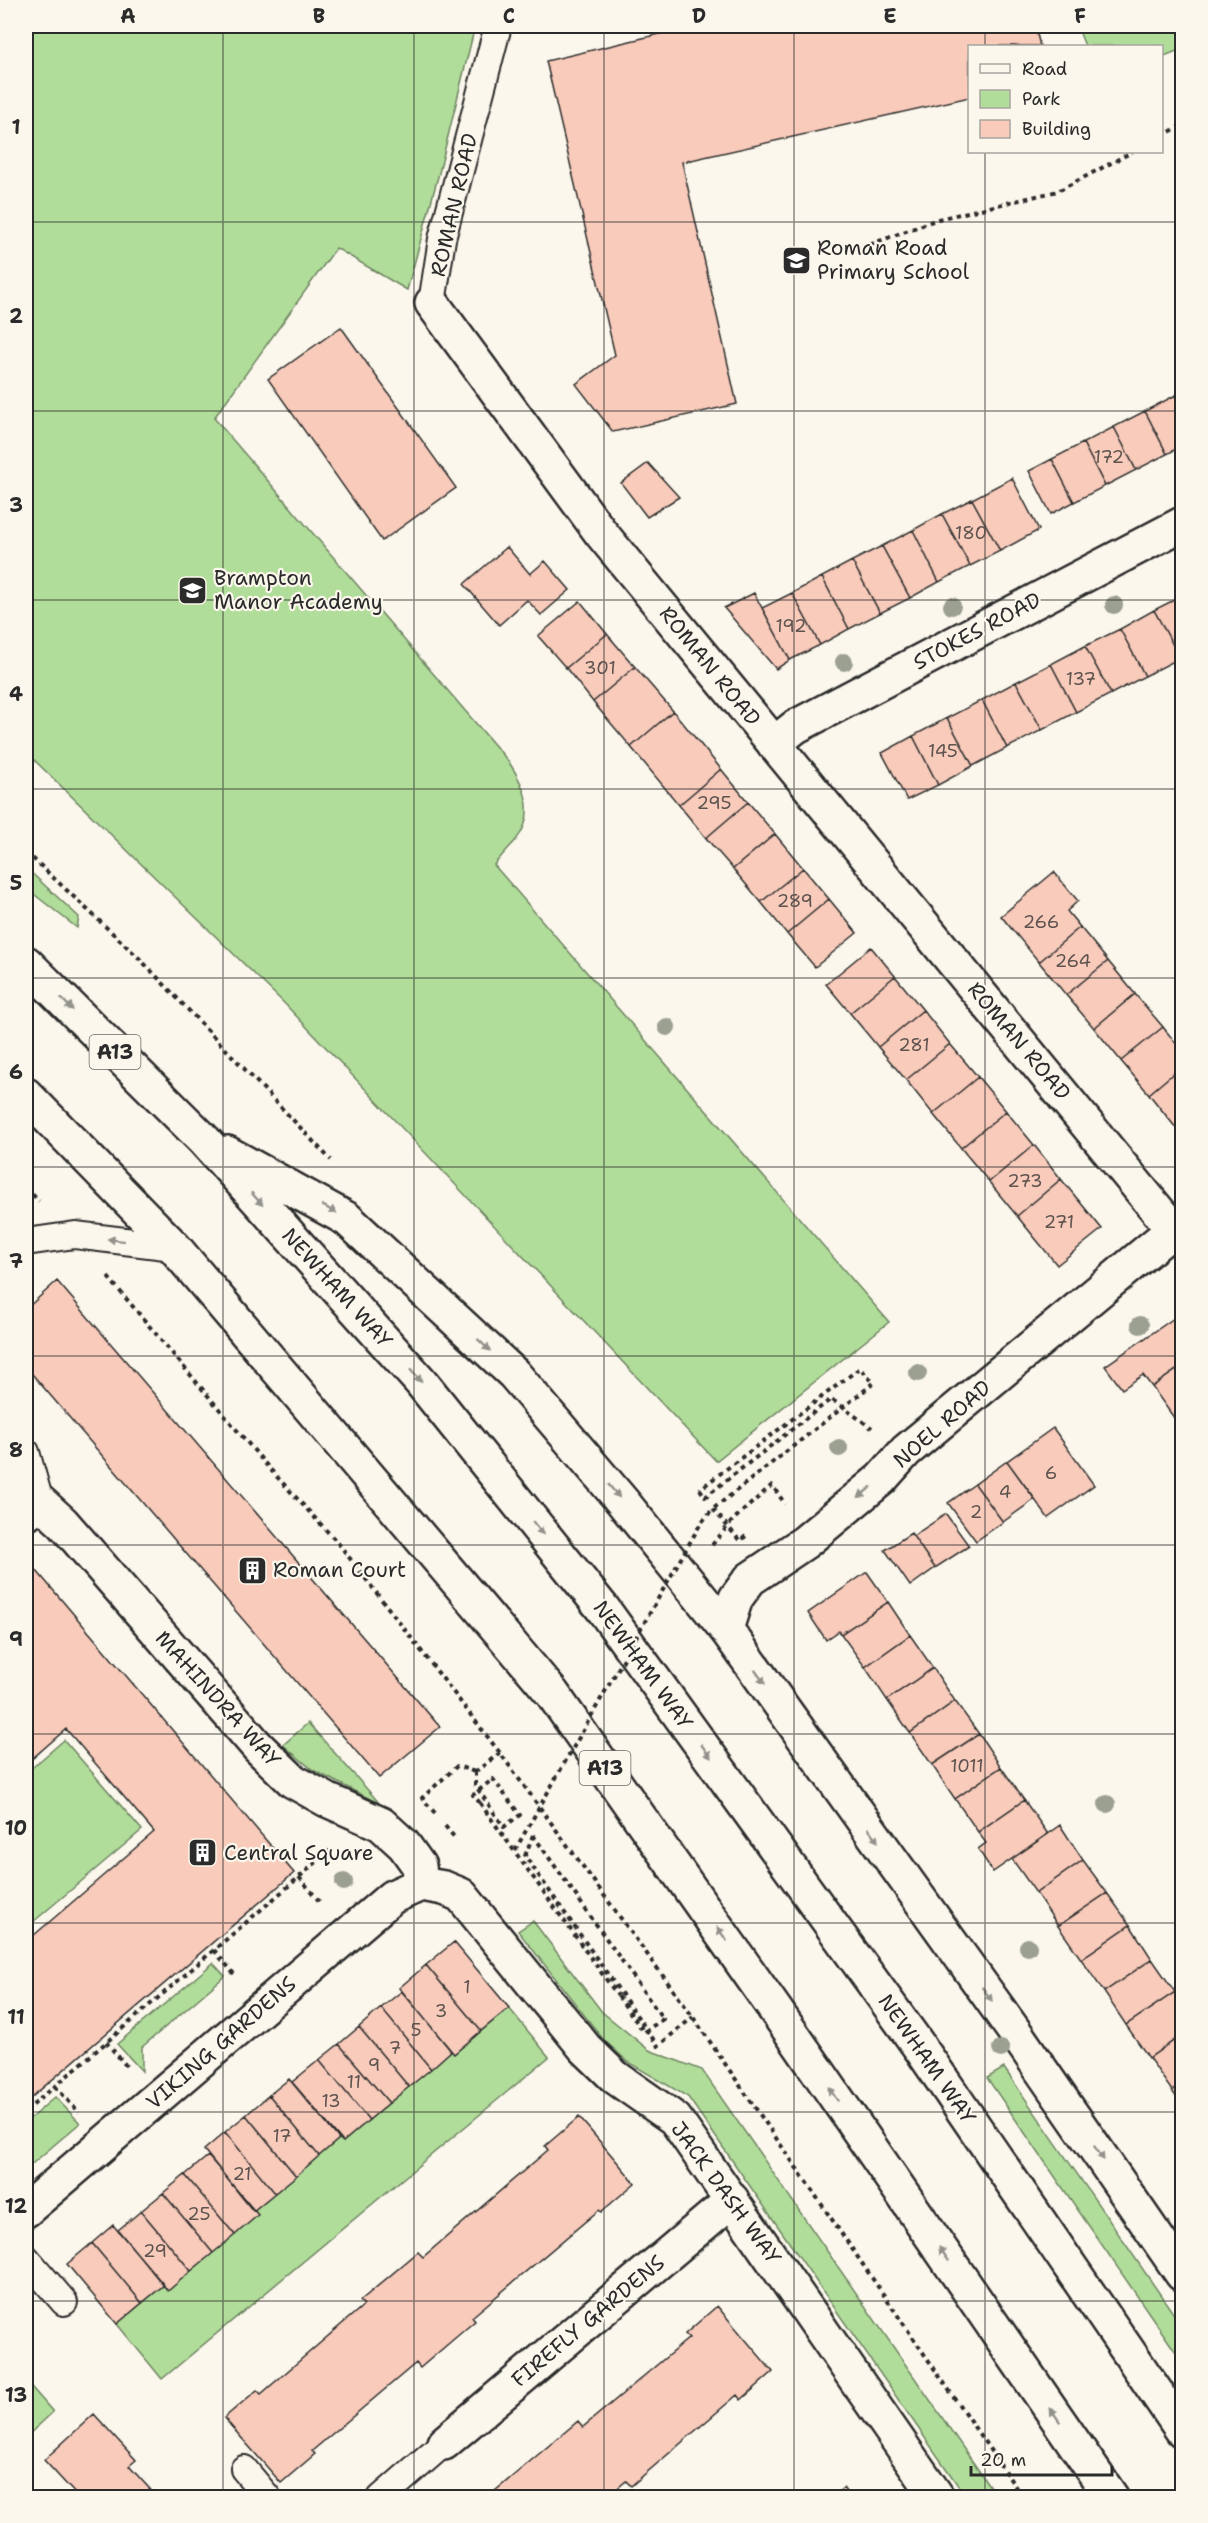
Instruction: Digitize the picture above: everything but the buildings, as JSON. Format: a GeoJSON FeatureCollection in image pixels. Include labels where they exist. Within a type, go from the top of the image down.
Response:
{"type":"FeatureCollection","features":[{"type":"Feature","properties":{"kind":"main road","name":"ROMAN ROAD"},"geometry":{"type":"LineString","coordinates":[[432,303],[601,533],[1178,1234]]}},
{"type":"Feature","properties":{"kind":"main road","name":"STOKES ROAD"},"geometry":{"type":"LineString","coordinates":[[774,744],[795,727],[1182,524]]}},
{"type":"Feature","properties":{"kind":"main road","name":"NEWHAM WAY"},"geometry":{"type":"LineString","coordinates":[[26,963],[204,1140],[421,1382],[603,1609],[921,2049],[1182,2430]]}},
{"type":"Feature","properties":{"kind":"main road","name":"A13"},"geometry":{"type":"LineString","coordinates":[[26,1095],[174,1247],[552,1693],[795,2038],[1112,2498]]}},
{"type":"Feature","properties":{"kind":"main road"},"geometry":{"type":"LineString","coordinates":[[204,1140],[347,1219],[514,1374],[622,1501],[726,1629],[1017,2035],[1182,2274]]}},
{"type":"Feature","properties":{"kind":"main road","name":"NOEL ROAD"},"geometry":{"type":"LineString","coordinates":[[726,1629],[736,1598],[750,1579],[805,1542],[881,1479],[906,1451],[1178,1234]]}},
{"type":"Feature","properties":{"kind":"main road","name":"MAHINDRA WAY"},"geometry":{"type":"LineString","coordinates":[[33,1508],[63,1523],[258,1747],[293,1781],[327,1800],[381,1824],[404,1845],[418,1866],[421,1884]]}},
{"type":"Feature","properties":{"kind":"main road","name":"JACK DASH WAY"},"geometry":{"type":"LineString","coordinates":[[421,1884],[444,1888],[461,1895],[585,2048],[615,2077],[675,2119],[938,2498]]}},
{"type":"Feature","properties":{"kind":"main road","name":"VIKING GARDENS"},"geometry":{"type":"LineString","coordinates":[[26,2210],[392,1897],[421,1884]]}},
{"type":"Feature","properties":{"kind":"main road","name":"FIREFLY GARDENS"},"geometry":{"type":"LineString","coordinates":[[444,2443],[732,2200]]}},
{"type":"Feature","properties":{"kind":"lane","name":"ROMAN ROAD"},"geometry":{"type":"LineString","coordinates":[[432,303],[442,239],[498,26]]}},
{"type":"Feature","properties":{"kind":"lane"},"geometry":{"type":"LineString","coordinates":[[26,1242],[75,1235],[174,1247]]}},
{"type":"Feature","properties":{"kind":"lane"},"geometry":{"type":"LineString","coordinates":[[26,1452],[33,1508]]}},
{"type":"Feature","properties":{"kind":"lane"},"geometry":{"type":"LineString","coordinates":[[26,2258],[64,2302]]}},
{"type":"Feature","properties":{"kind":"lane"},"geometry":{"type":"LineString","coordinates":[[381,2498],[444,2443]]}},
{"type":"Feature","properties":{"kind":"lane"},"geometry":{"type":"LineString","coordinates":[[244,2469],[268,2498]]}},
{"type":"Feature","properties":{"kind":"path"},"geometry":{"type":"LineString","coordinates":[[1163,135],[1182,125]]}},
{"type":"Feature","properties":{"kind":"path"},"geometry":{"type":"LineString","coordinates":[[853,251],[938,219],[1058,191],[1130,153]]}},
{"type":"Feature","properties":{"kind":"path"},"geometry":{"type":"LineString","coordinates":[[26,852],[139,958],[332,1162]]}},
{"type":"Feature","properties":{"kind":"path"},"geometry":{"type":"LineString","coordinates":[[26,1188],[75,1235],[268,1467],[338,1543],[500,1754],[693,2017],[1023,2498]]}},
{"type":"Feature","properties":{"kind":"path"},"geometry":{"type":"LineString","coordinates":[[515,1850],[701,1522],[713,1509],[874,1383],[860,1368],[700,1489],[705,1497],[831,1399],[879,1433]]}},
{"type":"Feature","properties":{"kind":"path"},"geometry":{"type":"LineString","coordinates":[[707,1550],[733,1520],[772,1485],[787,1503],[779,1509]]}},
{"type":"Feature","properties":{"kind":"path"},"geometry":{"type":"LineString","coordinates":[[713,1509],[740,1541],[748,1534]]}},
{"type":"Feature","properties":{"kind":"path"},"geometry":{"type":"LineString","coordinates":[[475,1772],[500,1754]]}},
{"type":"Feature","properties":{"kind":"path"},"geometry":{"type":"LineString","coordinates":[[455,1838],[422,1798],[457,1766],[475,1772]]}},
{"type":"Feature","properties":{"kind":"path"},"geometry":{"type":"LineString","coordinates":[[475,1772],[475,1785],[484,1799],[504,1827],[520,1815],[493,1779],[473,1794],[644,2032],[663,2019],[533,1835],[525,1856],[631,2009],[658,2046],[693,2017]]}},
{"type":"Feature","properties":{"kind":"path"},"geometry":{"type":"LineString","coordinates":[[26,2111],[336,1846]]}},
{"type":"Feature","properties":{"kind":"path"},"geometry":{"type":"LineString","coordinates":[[300,1877],[320,1902]]}},
{"type":"Feature","properties":{"kind":"path"},"geometry":{"type":"LineString","coordinates":[[214,1950],[234,1974]]}},
{"type":"Feature","properties":{"kind":"path"},"geometry":{"type":"LineString","coordinates":[[106,2042],[132,2072]]}},
{"type":"Feature","properties":{"kind":"path"},"geometry":{"type":"LineString","coordinates":[[55,2086],[81,2115]]}},
{"type":"Feature","properties":{"kind":"green space","name":"Brampton Manor Academy"},"geometry":{"type":"Polygon","coordinates":[[[26,26],[475,26],[439,173],[407,290],[336,248],[214,418],[509,762],[524,791],[526,820],[516,840],[494,865],[889,1322],[716,1461],[284,1003],[26,752],[26,26]]]}},
{"type":"Feature","properties":{"kind":"green space"},"geometry":{"type":"Polygon","coordinates":[[[1077,26],[1182,26],[1182,49],[1163,57],[1163,45],[1085,45],[1077,26]]]}},
{"type":"Feature","properties":{"kind":"green space"},"geometry":{"type":"Polygon","coordinates":[[[26,868],[79,917],[77,928],[26,888],[26,868]]]}},
{"type":"Feature","properties":{"kind":"green space"},"geometry":{"type":"Polygon","coordinates":[[[308,1723],[380,1804],[313,1770],[283,1745],[308,1723]]]}},
{"type":"Feature","properties":{"kind":"green space"},"geometry":{"type":"Polygon","coordinates":[[[64,1740],[142,1830],[26,1928],[26,1773],[64,1740]]]}},
{"type":"Feature","properties":{"kind":"green space"},"geometry":{"type":"Polygon","coordinates":[[[533,1921],[602,2012],[649,2050],[702,2070],[997,2497],[966,2497],[688,2097],[628,2062],[603,2039],[518,1931],[533,1921]]]}},
{"type":"Feature","properties":{"kind":"green space"},"geometry":{"type":"Polygon","coordinates":[[[213,1963],[225,1976],[142,2047],[142,2071],[117,2044],[213,1963]]]}},
{"type":"Feature","properties":{"kind":"green space"},"geometry":{"type":"Polygon","coordinates":[[[509,2008],[549,2057],[162,2379],[117,2324],[164,2285],[168,2290],[257,2215],[253,2211],[339,2139],[343,2142],[451,2051],[454,2054],[509,2008]]]}},
{"type":"Feature","properties":{"kind":"green space"},"geometry":{"type":"Polygon","coordinates":[[[1004,2068],[1182,2326],[1182,2361],[987,2078],[1004,2068]]]}},
{"type":"Feature","properties":{"kind":"green space"},"geometry":{"type":"Polygon","coordinates":[[[55,2097],[80,2123],[26,2169],[26,2122],[55,2097]]]}},
{"type":"Feature","properties":{"kind":"green space"},"geometry":{"type":"Polygon","coordinates":[[[26,2381],[53,2412],[26,2437],[26,2381]]]}},
{"type":"Feature","properties":{"kind":"place","name":"Roman Road Primary School"},"geometry":{"type":"Point","coordinates":[796,260]}},
{"type":"Feature","properties":{"kind":"place","name":"Brampton Manor Academy"},"geometry":{"type":"Point","coordinates":[193,590]}},
{"type":"Feature","properties":{"kind":"place","name":"Roman Court"},"geometry":{"type":"Point","coordinates":[252,1570]}},
{"type":"Feature","properties":{"kind":"place","name":"Central Square"},"geometry":{"type":"Point","coordinates":[203,1853]}}]}
